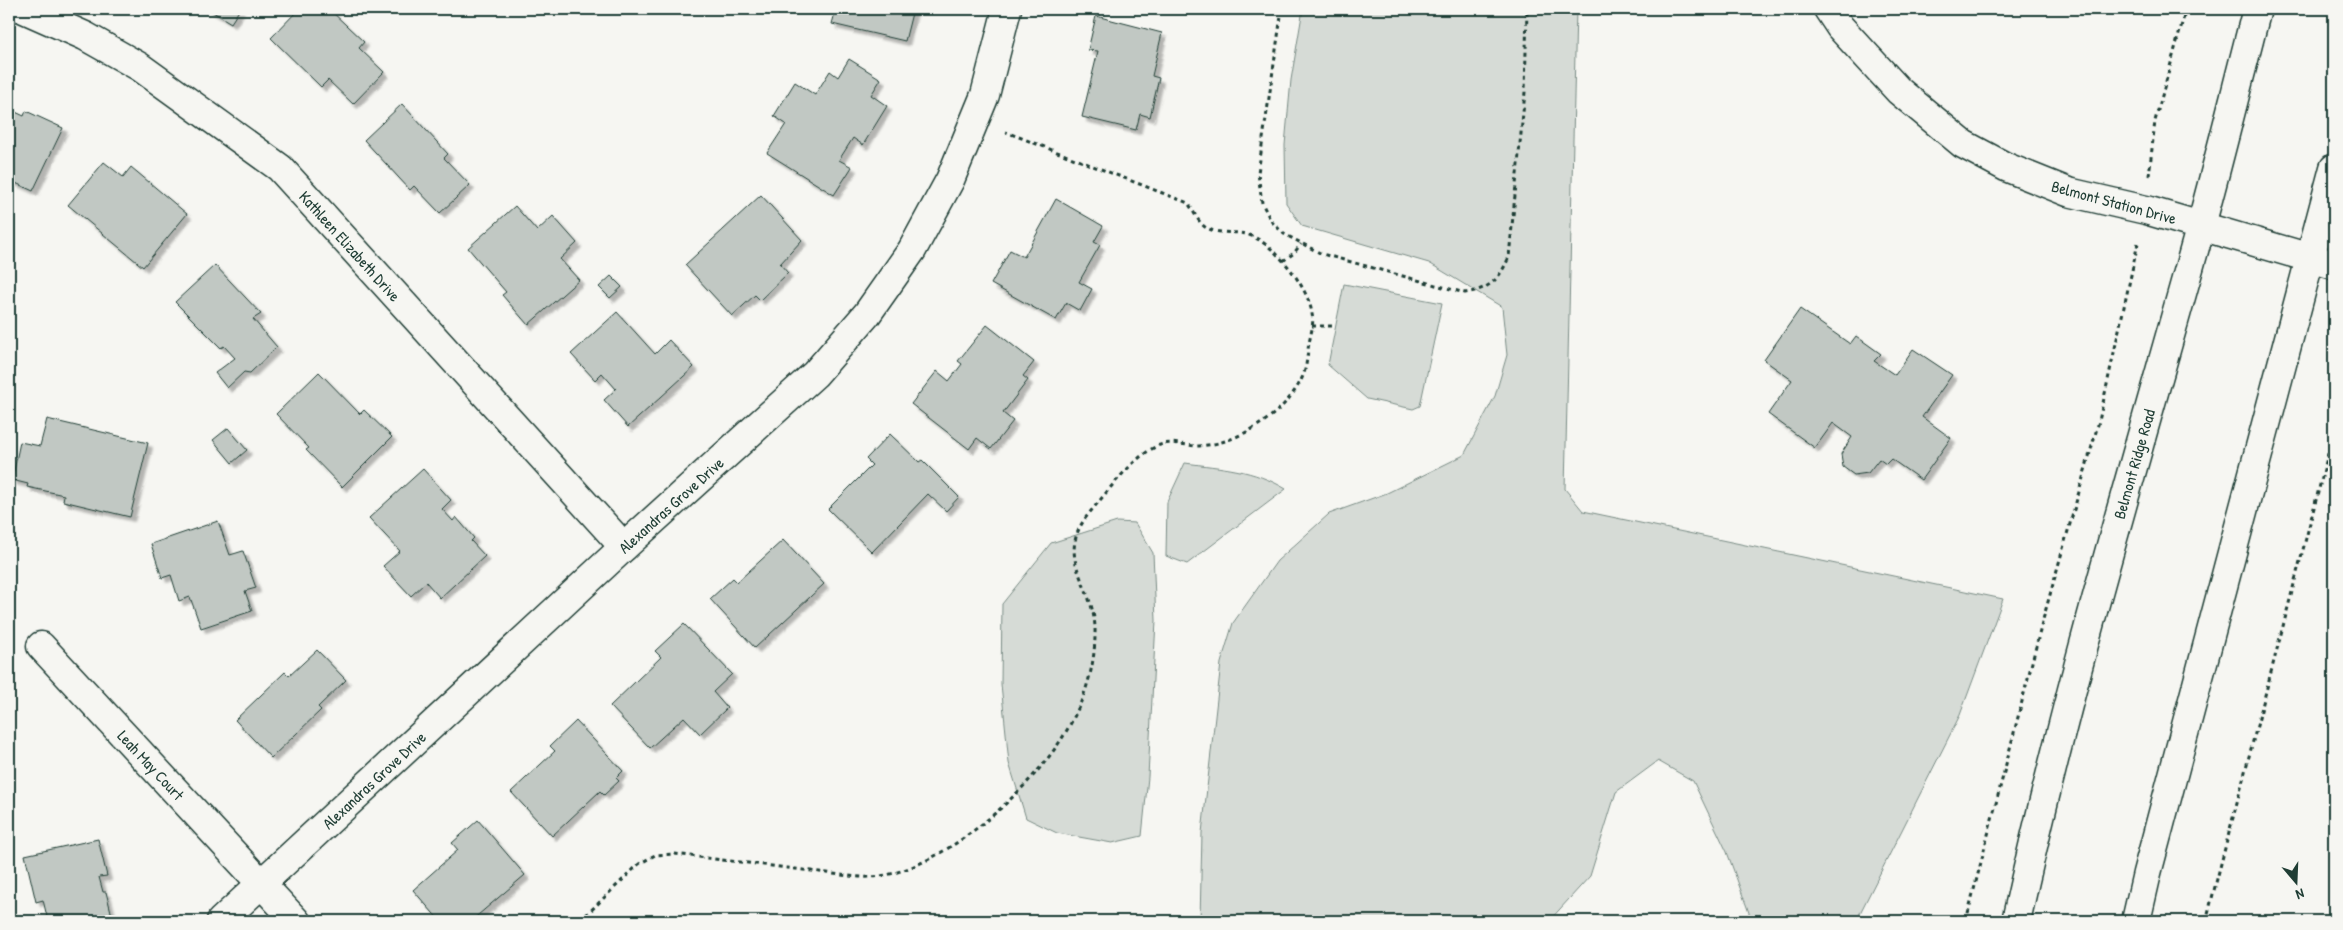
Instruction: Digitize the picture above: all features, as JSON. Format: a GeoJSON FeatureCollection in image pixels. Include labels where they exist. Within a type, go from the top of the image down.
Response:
{"type":"FeatureCollection","features":[{"type":"Feature","properties":{"kind":"street","name":"Kathleen Elizabeth Drive"},"geometry":{"type":"LineString","coordinates":[[24,9],[85,36],[140,67],[280,168],[624,547]]}},
{"type":"Feature","properties":{"kind":"street","name":"Alexandras Grove Drive"},"geometry":{"type":"LineString","coordinates":[[221,921],[624,547],[815,374],[867,314],[912,250],[950,180],[985,95],[1007,9]]}},
{"type":"Feature","properties":{"kind":"street","name":"Belmont Station Drive"},"geometry":{"type":"LineString","coordinates":[[1828,9],[1840,27],[1900,91],[1963,144],[2006,166],[2068,192],[2146,210],[2322,261]]}},
{"type":"Feature","properties":{"kind":"street","name":"Belmont Ridge Road"},"geometry":{"type":"LineString","coordinates":[[2016,921],[2084,643],[2201,226],[2257,9]]}},
{"type":"Feature","properties":{"kind":"street"},"geometry":{"type":"LineString","coordinates":[[2136,921],[2150,863],[2322,261],[2334,168]]}},
{"type":"Feature","properties":{"kind":"street","name":"Leah May Court"},"geometry":{"type":"LineString","coordinates":[[41,646],[296,921]]}},
{"type":"Feature","properties":{"kind":"path"},"geometry":{"type":"LineString","coordinates":[[1282,9],[1258,173],[1262,203],[1271,221],[1284,234],[1322,254],[1465,293],[1483,290],[1503,272],[1509,257],[1525,92],[1527,9]]}},
{"type":"Feature","properties":{"kind":"path"},"geometry":{"type":"LineString","coordinates":[[1966,921],[2042,623],[2099,421],[2146,210],[2154,121],[2186,9]]}},
{"type":"Feature","properties":{"kind":"path"},"geometry":{"type":"LineString","coordinates":[[580,921],[639,864],[655,855],[675,854],[872,877],[934,858],[970,835],[1007,802],[1039,769],[1063,737],[1077,710],[1094,666],[1096,630],[1088,592],[1075,566],[1073,550],[1081,523],[1116,482],[1146,452],[1162,444],[1199,446],[1225,441],[1260,423],[1281,407],[1303,376],[1312,326],[1312,313],[1307,292],[1283,261],[1268,247],[1246,234],[1220,233],[1203,226],[1188,202],[975,120]]}},
{"type":"Feature","properties":{"kind":"path"},"geometry":{"type":"LineString","coordinates":[[1283,261],[1294,253],[1301,244]]}},
{"type":"Feature","properties":{"kind":"path"},"geometry":{"type":"LineString","coordinates":[[1312,326],[1336,326]]}},
{"type":"Feature","properties":{"kind":"path"},"geometry":{"type":"LineString","coordinates":[[2206,921],[2334,431]]}},
{"type":"Feature","properties":{"kind":"shaded area"},"geometry":{"type":"Polygon","coordinates":[[[1303,9],[1576,9],[1565,489],[1583,511],[2003,599],[1960,715],[1856,921],[1752,921],[1727,852],[1693,781],[1658,761],[1616,792],[1590,876],[1549,921],[1200,921],[1202,833],[1221,663],[1233,623],[1277,561],[1329,514],[1387,493],[1464,455],[1495,396],[1507,355],[1502,307],[1429,263],[1302,226],[1286,203],[1285,145],[1291,80],[1303,9]]]}},
{"type":"Feature","properties":{"kind":"shaded area"},"geometry":{"type":"Polygon","coordinates":[[[1344,284],[1442,303],[1420,406],[1413,409],[1367,399],[1328,365],[1344,284]]]}},
{"type":"Feature","properties":{"kind":"shaded area"},"geometry":{"type":"Polygon","coordinates":[[[1185,463],[1249,473],[1274,482],[1286,489],[1187,564],[1166,556],[1167,502],[1185,463]]]}},
{"type":"Feature","properties":{"kind":"shaded area"},"geometry":{"type":"Polygon","coordinates":[[[1117,522],[1135,523],[1153,553],[1156,620],[1148,777],[1142,836],[1112,843],[1057,833],[1026,818],[1009,763],[1001,684],[1002,604],[1051,543],[1117,522]]]}},
{"type":"Feature","properties":{"kind":"building"},"geometry":{"type":"Polygon","coordinates":[[[208,9],[240,9],[231,23],[208,9]]]}},
{"type":"Feature","properties":{"kind":"building"},"geometry":{"type":"Polygon","coordinates":[[[299,9],[329,9],[364,42],[359,48],[384,72],[353,104],[328,80],[321,87],[271,38],[299,9]]]}},
{"type":"Feature","properties":{"kind":"building"},"geometry":{"type":"Polygon","coordinates":[[[836,9],[913,9],[905,41],[832,24],[836,9]]]}},
{"type":"Feature","properties":{"kind":"building"},"geometry":{"type":"Polygon","coordinates":[[[1096,16],[1162,33],[1152,76],[1159,78],[1150,117],[1140,114],[1136,130],[1082,117],[1098,51],[1088,50],[1096,16]]]}},
{"type":"Feature","properties":{"kind":"building"},"geometry":{"type":"Polygon","coordinates":[[[849,59],[881,79],[871,95],[887,106],[863,145],[853,138],[839,160],[852,167],[834,195],[767,153],[786,124],[774,116],[795,82],[815,95],[830,71],[838,77],[849,59]]]}},
{"type":"Feature","properties":{"kind":"building"},"geometry":{"type":"Polygon","coordinates":[[[402,104],[448,154],[444,158],[470,185],[440,213],[414,186],[410,190],[364,140],[402,104]]]}},
{"type":"Feature","properties":{"kind":"building"},"geometry":{"type":"Polygon","coordinates":[[[9,109],[24,116],[26,111],[63,128],[33,191],[9,180],[9,109]]]}},
{"type":"Feature","properties":{"kind":"building"},"geometry":{"type":"Polygon","coordinates":[[[104,162],[123,177],[131,167],[187,214],[143,267],[68,205],[104,162]]]}},
{"type":"Feature","properties":{"kind":"building"},"geometry":{"type":"Polygon","coordinates":[[[761,195],[802,240],[780,264],[788,273],[760,300],[755,295],[732,316],[685,265],[761,195]]]}},
{"type":"Feature","properties":{"kind":"building"},"geometry":{"type":"Polygon","coordinates":[[[1056,199],[1103,226],[1094,242],[1100,245],[1079,282],[1092,289],[1080,311],[1066,303],[1056,320],[991,284],[1010,250],[1024,257],[1056,199]]]}},
{"type":"Feature","properties":{"kind":"building"},"geometry":{"type":"Polygon","coordinates":[[[515,206],[537,231],[553,216],[577,243],[560,259],[579,280],[528,325],[502,295],[506,292],[468,248],[515,206]]]}},
{"type":"Feature","properties":{"kind":"building"},"geometry":{"type":"Polygon","coordinates":[[[215,265],[261,314],[253,319],[277,347],[250,373],[244,372],[227,388],[215,373],[235,358],[224,346],[221,348],[175,302],[215,265]]]}},
{"type":"Feature","properties":{"kind":"building"},"geometry":{"type":"Polygon","coordinates":[[[611,276],[622,287],[610,298],[599,287],[611,276]]]}},
{"type":"Feature","properties":{"kind":"building"},"geometry":{"type":"Polygon","coordinates":[[[1800,309],[1850,344],[1856,336],[1881,354],[1874,361],[1895,375],[1913,349],[1952,375],[1922,417],[1951,438],[1921,480],[1891,459],[1886,464],[1879,459],[1868,473],[1854,475],[1843,467],[1841,454],[1852,437],[1833,423],[1815,448],[1768,414],[1792,380],[1764,360],[1800,309]]]}},
{"type":"Feature","properties":{"kind":"building"},"geometry":{"type":"Polygon","coordinates":[[[617,312],[655,354],[669,340],[694,367],[628,427],[604,400],[616,389],[602,373],[595,380],[571,354],[617,312]]]}},
{"type":"Feature","properties":{"kind":"building"},"geometry":{"type":"Polygon","coordinates":[[[987,325],[1034,362],[1023,376],[1028,380],[1003,413],[1013,421],[991,449],[977,438],[969,449],[911,404],[937,371],[949,381],[962,364],[958,361],[987,325]]]}},
{"type":"Feature","properties":{"kind":"building"},"geometry":{"type":"Polygon","coordinates":[[[319,372],[360,414],[364,410],[392,437],[342,487],[306,450],[309,448],[276,414],[319,372]]]}},
{"type":"Feature","properties":{"kind":"building"},"geometry":{"type":"Polygon","coordinates":[[[47,419],[148,443],[130,517],[63,501],[64,495],[27,487],[28,484],[12,480],[20,442],[40,446],[47,419]]]}},
{"type":"Feature","properties":{"kind":"building"},"geometry":{"type":"Polygon","coordinates":[[[228,428],[247,450],[232,463],[213,440],[228,428]]]}},
{"type":"Feature","properties":{"kind":"building"},"geometry":{"type":"Polygon","coordinates":[[[890,434],[919,462],[922,460],[959,497],[946,511],[928,494],[872,552],[828,509],[872,465],[866,459],[890,434]]]}},
{"type":"Feature","properties":{"kind":"building"},"geometry":{"type":"Polygon","coordinates":[[[423,469],[451,500],[442,509],[453,521],[456,517],[474,538],[471,541],[485,556],[440,598],[426,582],[411,596],[383,566],[400,551],[369,518],[423,469]]]}},
{"type":"Feature","properties":{"kind":"building"},"geometry":{"type":"Polygon","coordinates":[[[218,521],[230,555],[243,551],[256,588],[245,591],[252,611],[201,628],[190,597],[179,601],[171,575],[162,578],[151,544],[218,521]]]}},
{"type":"Feature","properties":{"kind":"building"},"geometry":{"type":"Polygon","coordinates":[[[783,540],[824,584],[755,648],[710,599],[733,578],[737,582],[783,540]]]}},
{"type":"Feature","properties":{"kind":"building"},"geometry":{"type":"Polygon","coordinates":[[[684,624],[732,674],[713,692],[727,708],[700,734],[684,717],[650,748],[610,706],[661,657],[655,651],[684,624]]]}},
{"type":"Feature","properties":{"kind":"building"},"geometry":{"type":"Polygon","coordinates":[[[317,650],[346,680],[318,707],[321,710],[271,758],[235,720],[285,672],[289,676],[317,650]]]}},
{"type":"Feature","properties":{"kind":"building"},"geometry":{"type":"Polygon","coordinates":[[[576,721],[623,771],[616,778],[619,781],[604,795],[600,791],[552,836],[511,792],[555,751],[550,746],[576,721]]]}},
{"type":"Feature","properties":{"kind":"building"},"geometry":{"type":"Polygon","coordinates":[[[478,820],[525,875],[471,921],[440,921],[413,890],[458,850],[452,843],[478,820]]]}},
{"type":"Feature","properties":{"kind":"building"},"geometry":{"type":"Polygon","coordinates":[[[98,839],[107,876],[99,877],[103,892],[106,892],[112,916],[108,917],[109,921],[48,921],[43,900],[36,902],[25,855],[98,839]]]}}]}
